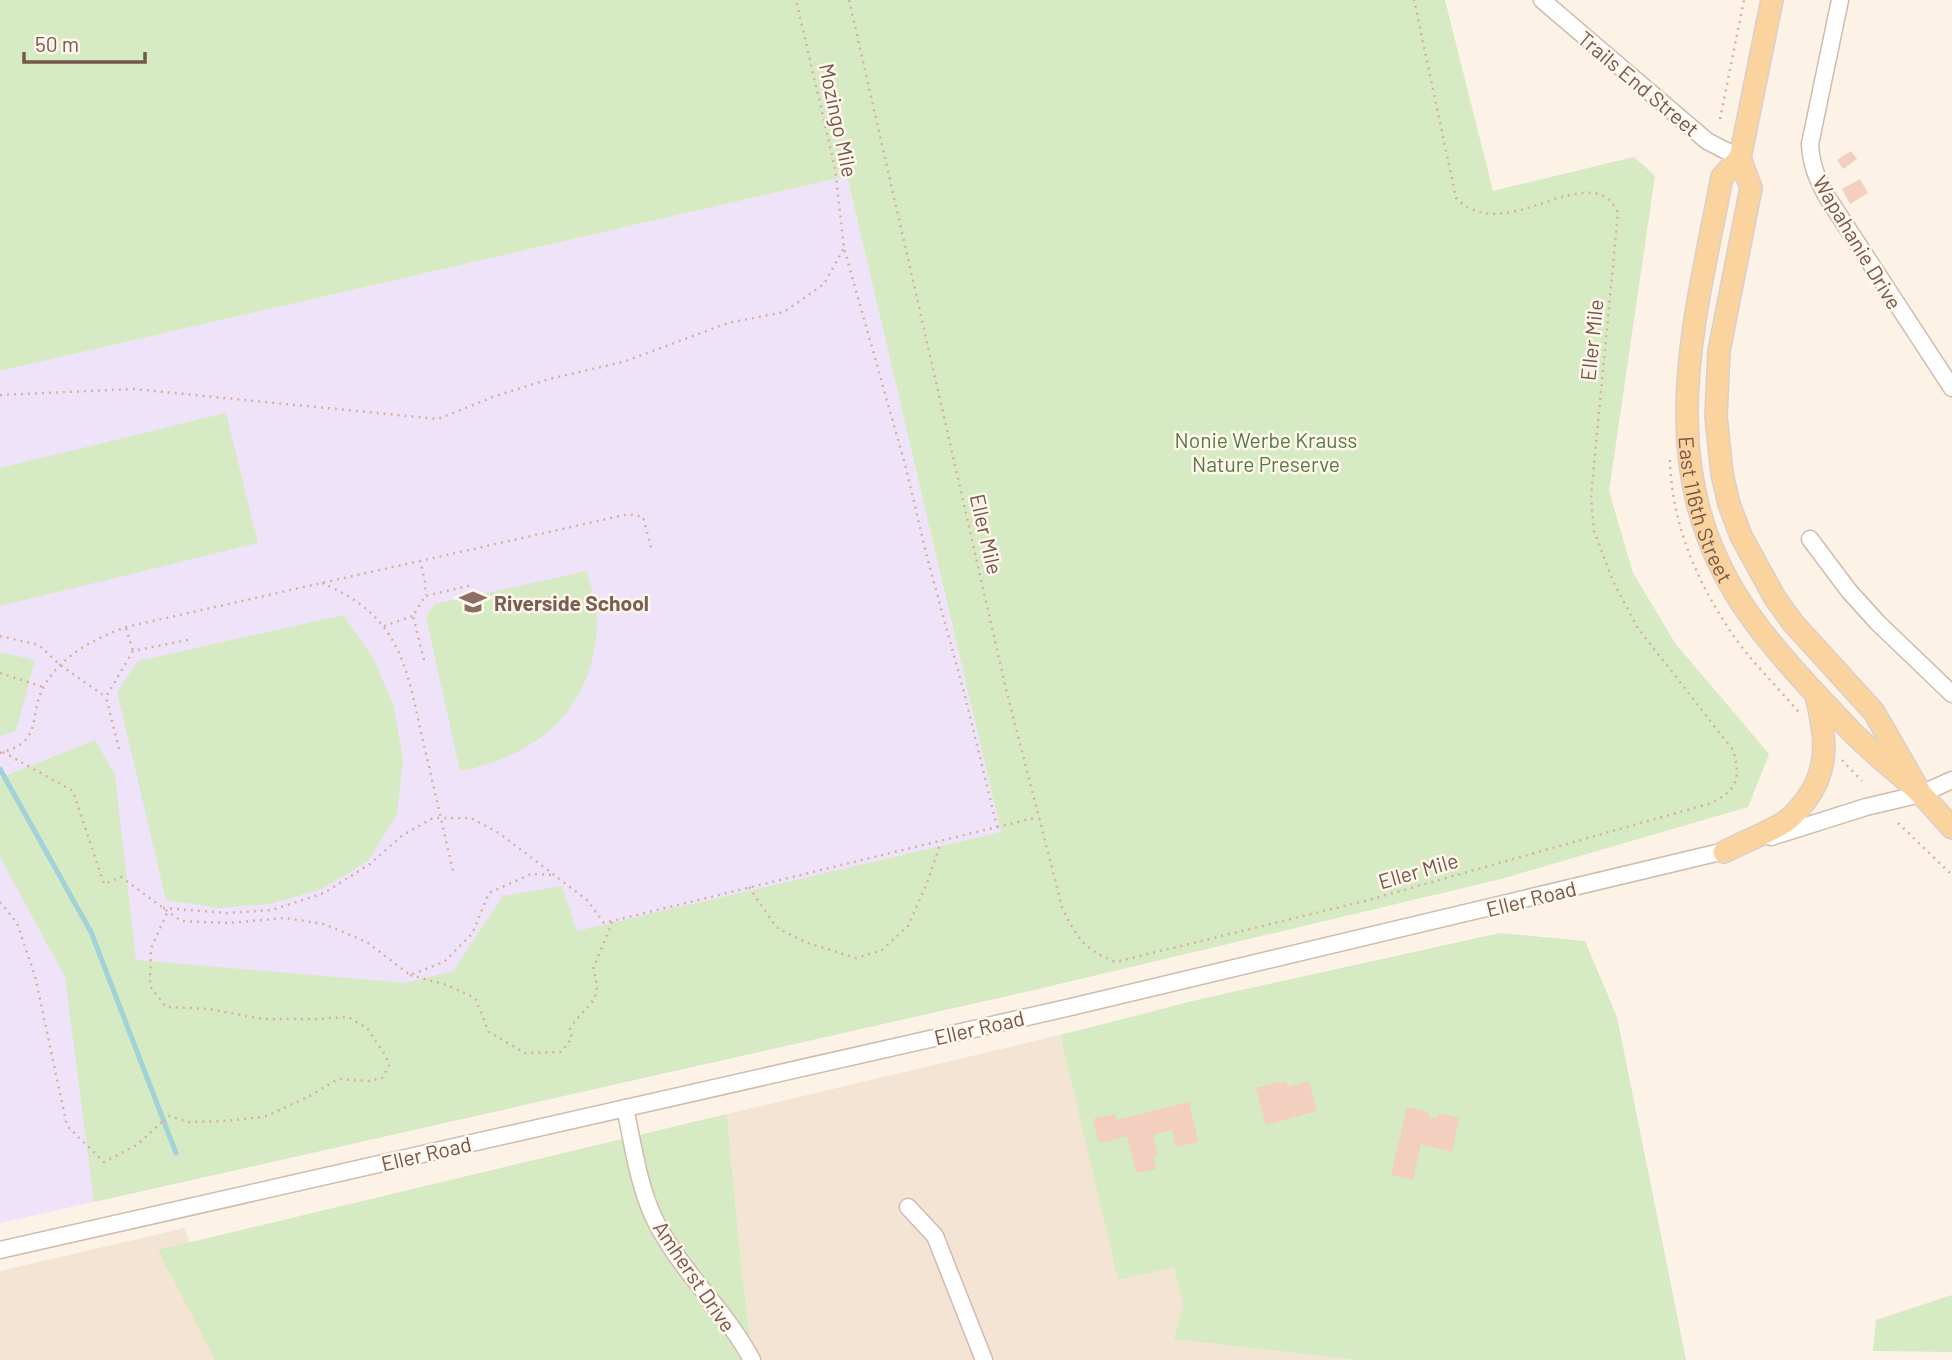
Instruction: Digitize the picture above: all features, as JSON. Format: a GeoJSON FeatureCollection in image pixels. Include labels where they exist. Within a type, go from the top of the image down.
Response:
{"type":"FeatureCollection","features":[{"type":"Feature","properties":{"kind":"main road","name":"East 116th Street"},"geometry":{"type":"LineString","coordinates":[[1772,0],[1740,158],[1751,188],[1719,351],[1716,386],[1718,449],[1729,504],[1745,546],[1775,598],[1793,622],[1874,712],[1922,794]]}},
{"type":"Feature","properties":{"kind":"main road","name":"East 116th Street"},"geometry":{"type":"LineString","coordinates":[[1740,158],[1722,177],[1691,342],[1686,386],[1687,448],[1698,506],[1727,577],[1756,624],[1852,732],[1922,794],[1952,828]]}},
{"type":"Feature","properties":{"kind":"main road"},"geometry":{"type":"LineString","coordinates":[[1724,852],[1785,822],[1815,788],[1823,766],[1825,741],[1816,693]]}},
{"type":"Feature","properties":{"kind":"street","name":"Trails End Street"},"geometry":{"type":"LineString","coordinates":[[1542,0],[1707,141],[1740,158]]}},
{"type":"Feature","properties":{"kind":"street","name":"Wapahanie Drive"},"geometry":{"type":"LineString","coordinates":[[1840,0],[1810,144],[1816,177],[1952,388]]}},
{"type":"Feature","properties":{"kind":"street"},"geometry":{"type":"LineString","coordinates":[[1810,539],[1849,591],[1878,623],[1952,694]]}},
{"type":"Feature","properties":{"kind":"street","name":"Eller Road"},"geometry":{"type":"LineString","coordinates":[[0,1250],[1071,1007],[1724,852],[1866,807],[1922,794],[1952,780]]}},
{"type":"Feature","properties":{"kind":"street","name":"Amherst Drive"},"geometry":{"type":"LineString","coordinates":[[625,1108],[640,1179],[654,1217],[676,1254],[752,1360]]}},
{"type":"Feature","properties":{"kind":"street"},"geometry":{"type":"LineString","coordinates":[[908,1208],[934,1236],[984,1360]]}},
{"type":"Feature","properties":{"kind":"path","name":"Mozingo Mile"},"geometry":{"type":"LineString","coordinates":[[796,0],[835,168],[844,248],[906,468],[997,827]]}},
{"type":"Feature","properties":{"kind":"path","name":"Eller Mile"},"geometry":{"type":"LineString","coordinates":[[849,0],[1003,675],[1062,907],[1077,937],[1096,954],[1115,962],[1437,881],[1708,804],[1724,797],[1734,787],[1739,769],[1733,750],[1637,627],[1612,579],[1594,531],[1591,496],[1618,213],[1612,202],[1602,194],[1574,195],[1516,212],[1491,213],[1468,208],[1456,198],[1414,0]]}},
{"type":"Feature","properties":{"kind":"path"},"geometry":{"type":"LineString","coordinates":[[1720,119],[1744,0]]}},
{"type":"Feature","properties":{"kind":"path"},"geometry":{"type":"LineString","coordinates":[[0,395],[132,389],[438,419],[549,379],[623,362],[728,323],[784,312],[824,284],[844,248]]}},
{"type":"Feature","properties":{"kind":"path"},"geometry":{"type":"LineString","coordinates":[[2,752],[18,748],[29,738],[43,687],[60,665],[92,640],[126,627],[629,514],[643,517],[652,551]]}},
{"type":"Feature","properties":{"kind":"path"},"geometry":{"type":"LineString","coordinates":[[384,626],[413,616],[425,596],[420,560]]}},
{"type":"Feature","properties":{"kind":"path"},"geometry":{"type":"LineString","coordinates":[[322,583],[345,593],[366,608],[384,626],[399,654],[412,694],[454,875]]}},
{"type":"Feature","properties":{"kind":"path"},"geometry":{"type":"LineString","coordinates":[[425,596],[472,585]]}},
{"type":"Feature","properties":{"kind":"path"},"geometry":{"type":"LineString","coordinates":[[413,616],[424,660]]}},
{"type":"Feature","properties":{"kind":"path"},"geometry":{"type":"LineString","coordinates":[[106,697],[133,652],[126,627]]}},
{"type":"Feature","properties":{"kind":"path"},"geometry":{"type":"LineString","coordinates":[[0,636],[38,645],[60,665],[106,697],[119,748]]}},
{"type":"Feature","properties":{"kind":"path"},"geometry":{"type":"LineString","coordinates":[[133,652],[192,639]]}},
{"type":"Feature","properties":{"kind":"path"},"geometry":{"type":"LineString","coordinates":[[0,673],[43,687]]}},
{"type":"Feature","properties":{"kind":"path"},"geometry":{"type":"LineString","coordinates":[[2,752],[73,791],[104,884],[121,877],[181,921],[228,923],[285,918],[324,924],[368,942],[410,975],[447,985],[475,998],[489,1032],[525,1053],[561,1052],[572,1038],[570,1029],[579,1015],[595,1000],[598,984],[593,969],[613,920]]}},
{"type":"Feature","properties":{"kind":"path"},"geometry":{"type":"LineString","coordinates":[[1836,752],[1862,781]]}},
{"type":"Feature","properties":{"kind":"path"},"geometry":{"type":"LineString","coordinates":[[163,908],[226,913],[272,910],[324,893],[370,864],[403,835],[433,818],[471,818],[499,833],[587,900],[604,923],[1039,817]]}},
{"type":"Feature","properties":{"kind":"path"},"geometry":{"type":"LineString","coordinates":[[1898,823],[1952,875]]}},
{"type":"Feature","properties":{"kind":"path"},"geometry":{"type":"LineString","coordinates":[[749,887],[776,927],[805,942],[856,958],[882,950],[908,926],[941,842]]}},
{"type":"Feature","properties":{"kind":"path"},"geometry":{"type":"LineString","coordinates":[[410,975],[444,962],[471,934],[489,892],[531,874],[555,875]]}},
{"type":"Feature","properties":{"kind":"path"},"geometry":{"type":"LineString","coordinates":[[0,902],[18,923],[35,976],[67,1126],[104,1163],[138,1145],[169,1116]]}},
{"type":"Feature","properties":{"kind":"path"},"geometry":{"type":"LineString","coordinates":[[168,911],[150,948],[150,986],[166,1007],[209,1009],[262,1018],[348,1017],[367,1028],[386,1055],[389,1066],[382,1078],[369,1081],[338,1079],[308,1097],[264,1117],[189,1122],[169,1116]]}},
{"type":"Feature","properties":{"kind":"path"},"geometry":{"type":"LineString","coordinates":[[164,1122],[169,1116]]}},
{"type":"Feature","properties":{"kind":"shaded area","name":"Riverside School"},"geometry":{"type":"Polygon","coordinates":[[[847,176],[1038,989],[0,1223],[0,371],[847,176]]]}},
{"type":"Feature","properties":{"kind":"shaded area"},"geometry":{"type":"Polygon","coordinates":[[[1060,1035],[1118,1280],[1174,1266],[1183,1305],[1175,1339],[1356,1360],[753,1360],[727,1114],[1060,1035]]]}},
{"type":"Feature","properties":{"kind":"shaded area"},"geometry":{"type":"Polygon","coordinates":[[[185,1228],[220,1360],[0,1360],[0,1271],[185,1228]]]}},
{"type":"Feature","properties":{"kind":"green space","name":"Nonie Werbe Krauss Nature Preserve"},"geometry":{"type":"Polygon","coordinates":[[[0,0],[1445,0],[1493,191],[1634,157],[1655,176],[1609,491],[1633,573],[1675,643],[1769,754],[1748,807],[1501,879],[1038,989],[94,1202],[65,977],[0,857],[0,778],[95,740],[115,775],[136,960],[406,983],[453,971],[503,896],[562,886],[577,931],[1001,832],[847,176],[0,371],[0,0]]]}},
{"type":"Feature","properties":{"kind":"green space"},"geometry":{"type":"Polygon","coordinates":[[[226,413],[258,543],[0,606],[0,468],[226,413]]]}},
{"type":"Feature","properties":{"kind":"green space"},"geometry":{"type":"Polygon","coordinates":[[[587,571],[596,607],[597,629],[593,658],[584,684],[571,706],[555,725],[536,741],[488,764],[460,771],[426,617],[435,604],[587,571]]]}},
{"type":"Feature","properties":{"kind":"green space"},"geometry":{"type":"Polygon","coordinates":[[[343,615],[374,659],[394,707],[403,760],[397,814],[368,861],[322,889],[270,904],[219,908],[166,900],[117,692],[138,661],[343,615]]]}},
{"type":"Feature","properties":{"kind":"green space"},"geometry":{"type":"Polygon","coordinates":[[[0,652],[35,660],[16,731],[0,736],[0,652]]]}},
{"type":"Feature","properties":{"kind":"green space"},"geometry":{"type":"Polygon","coordinates":[[[1500,933],[1585,941],[1617,1017],[1686,1360],[1356,1360],[1174,1339],[1183,1305],[1174,1267],[1118,1280],[1060,1035],[1201,999],[1500,933]]]}},
{"type":"Feature","properties":{"kind":"green space"},"geometry":{"type":"Polygon","coordinates":[[[727,1114],[753,1360],[215,1360],[158,1250],[727,1114]]]}},
{"type":"Feature","properties":{"kind":"green space"},"geometry":{"type":"Polygon","coordinates":[[[1952,1295],[1952,1352],[1873,1351],[1876,1320],[1952,1295]]]}},
{"type":"Feature","properties":{"kind":"building"},"geometry":{"type":"Polygon","coordinates":[[[1851,151],[1857,159],[1843,169],[1837,160],[1851,151]]]}},
{"type":"Feature","properties":{"kind":"building"},"geometry":{"type":"Polygon","coordinates":[[[1860,179],[1868,193],[1850,204],[1842,189],[1860,179]]]}},
{"type":"Feature","properties":{"kind":"building"},"geometry":{"type":"Polygon","coordinates":[[[1286,1081],[1288,1087],[1309,1081],[1317,1111],[1266,1125],[1256,1088],[1286,1081]]]}},
{"type":"Feature","properties":{"kind":"building"},"geometry":{"type":"Polygon","coordinates":[[[1189,1102],[1198,1142],[1176,1147],[1172,1130],[1153,1135],[1158,1155],[1153,1156],[1156,1169],[1136,1173],[1127,1136],[1099,1143],[1093,1119],[1115,1114],[1117,1120],[1189,1102]]]}},
{"type":"Feature","properties":{"kind":"building"},"geometry":{"type":"Polygon","coordinates":[[[1407,1107],[1429,1112],[1428,1116],[1437,1119],[1439,1113],[1459,1118],[1452,1152],[1421,1144],[1413,1180],[1391,1175],[1407,1107]]]}},
{"type":"Feature","properties":{"kind":"waterway"},"geometry":{"type":"LineString","coordinates":[[0,769],[91,932],[176,1153]]}},
{"type":"Feature","properties":{"kind":"place","name":"Riverside School"},"geometry":{"type":"Point","coordinates":[473,602]}}]}
